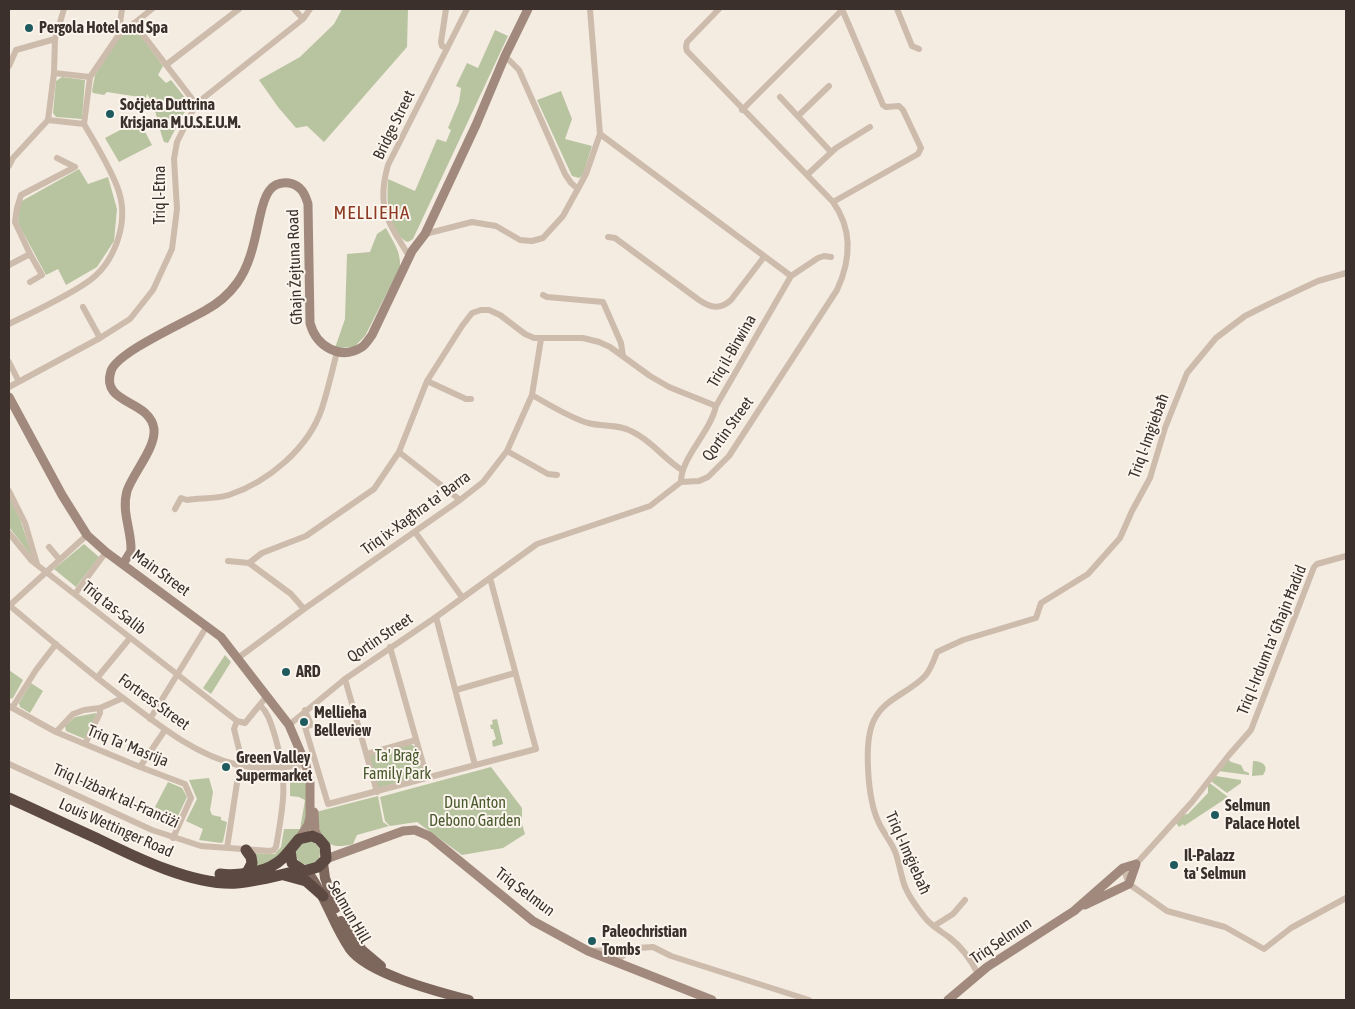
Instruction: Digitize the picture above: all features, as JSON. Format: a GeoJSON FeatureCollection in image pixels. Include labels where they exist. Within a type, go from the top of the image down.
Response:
{"type":"FeatureCollection","features":[{"type":"Feature","properties":{"kind":"highway","name":"Louis Wettinger Road"},"geometry":{"type":"LineString","coordinates":[[9,790],[145,853],[194,870],[223,875],[245,873],[274,865],[290,850]]}},
{"type":"Feature","properties":{"kind":"highway","name":"Louis Wettinger Road"},"geometry":{"type":"LineString","coordinates":[[9,798],[142,860],[181,874],[219,882],[238,883],[304,871]]}},
{"type":"Feature","properties":{"kind":"highway"},"geometry":{"type":"LineString","coordinates":[[312,836],[322,842],[324,861],[318,867],[304,871],[292,863],[290,850],[299,839],[312,836]]}},
{"type":"Feature","properties":{"kind":"highway"},"geometry":{"type":"LineString","coordinates":[[245,873],[252,863],[251,857],[246,850]]}},
{"type":"Feature","properties":{"kind":"highway"},"geometry":{"type":"LineString","coordinates":[[283,874],[306,881],[323,896]]}},
{"type":"Feature","properties":{"kind":"main road","name":"Selmun Hill"},"geometry":{"type":"LineString","coordinates":[[324,861],[333,902],[344,926],[362,950],[395,976]]}},
{"type":"Feature","properties":{"kind":"main road","name":"Selmun Hill"},"geometry":{"type":"LineString","coordinates":[[304,871],[323,896],[343,938],[352,951],[364,962],[421,986],[469,1000]]}},
{"type":"Feature","properties":{"kind":"street"},"geometry":{"type":"LineString","coordinates":[[9,166],[13,158],[48,120],[54,73],[55,38],[64,9]]}},
{"type":"Feature","properties":{"kind":"street"},"geometry":{"type":"LineString","coordinates":[[118,36],[122,9]]}},
{"type":"Feature","properties":{"kind":"street"},"geometry":{"type":"LineString","coordinates":[[9,324],[87,283],[101,269],[113,251],[121,228],[122,210],[119,192],[84,124],[90,77],[118,36],[152,9]]}},
{"type":"Feature","properties":{"kind":"street"},"geometry":{"type":"LineString","coordinates":[[166,65],[239,9]]}},
{"type":"Feature","properties":{"kind":"street"},"geometry":{"type":"LineString","coordinates":[[294,9],[303,19]]}},
{"type":"Feature","properties":{"kind":"street","name":"Triq l-Etna"},"geometry":{"type":"LineString","coordinates":[[9,386],[100,338],[130,319],[153,290],[172,249],[177,209],[174,159],[177,142],[196,104],[303,19],[310,9]]}},
{"type":"Feature","properties":{"kind":"street"},"geometry":{"type":"LineString","coordinates":[[446,9],[440,42],[446,48]]}},
{"type":"Feature","properties":{"kind":"street","name":"Bridge Street"},"geometry":{"type":"LineString","coordinates":[[409,256],[388,221],[384,209],[384,178],[388,165],[467,9]]}},
{"type":"Feature","properties":{"kind":"street"},"geometry":{"type":"LineString","coordinates":[[175,509],[181,498],[187,500],[228,496],[258,482],[282,466],[306,437],[322,409],[337,352],[355,350],[364,346],[372,335],[409,256],[425,234],[476,125],[504,56],[526,9]]}},
{"type":"Feature","properties":{"kind":"street"},"geometry":{"type":"LineString","coordinates":[[425,234],[472,222],[496,226],[520,240],[532,241],[543,238],[563,216],[586,174],[600,134],[590,9]]}},
{"type":"Feature","properties":{"kind":"street","name":"Qortin Street"},"geometry":{"type":"LineString","coordinates":[[289,725],[344,679],[436,617],[537,544],[650,506],[681,482],[699,481],[708,477],[729,456],[837,290],[842,277],[848,244],[847,232],[840,212],[834,202],[742,110],[687,51],[687,42],[719,9]]}},
{"type":"Feature","properties":{"kind":"street"},"geometry":{"type":"LineString","coordinates":[[742,110],[843,9],[883,105],[886,107],[899,106],[903,110],[921,148],[918,154],[834,202]]}},
{"type":"Feature","properties":{"kind":"street"},"geometry":{"type":"LineString","coordinates":[[897,9],[912,46],[919,49]]}},
{"type":"Feature","properties":{"kind":"street"},"geometry":{"type":"LineString","coordinates":[[134,23],[196,104]]}},
{"type":"Feature","properties":{"kind":"street"},"geometry":{"type":"LineString","coordinates":[[9,66],[16,50],[55,38]]}},
{"type":"Feature","properties":{"kind":"street"},"geometry":{"type":"LineString","coordinates":[[504,56],[519,70],[565,174],[578,189]]}},
{"type":"Feature","properties":{"kind":"street"},"geometry":{"type":"LineString","coordinates":[[54,73],[90,77]]}},
{"type":"Feature","properties":{"kind":"street"},"geometry":{"type":"LineString","coordinates":[[798,116],[829,86]]}},
{"type":"Feature","properties":{"kind":"street"},"geometry":{"type":"LineString","coordinates":[[780,97],[831,152]]}},
{"type":"Feature","properties":{"kind":"street"},"geometry":{"type":"LineString","coordinates":[[48,120],[84,124]]}},
{"type":"Feature","properties":{"kind":"street"},"geometry":{"type":"LineString","coordinates":[[807,175],[831,152],[870,127]]}},
{"type":"Feature","properties":{"kind":"street"},"geometry":{"type":"LineString","coordinates":[[600,134],[791,276]]}},
{"type":"Feature","properties":{"kind":"street"},"geometry":{"type":"LineString","coordinates":[[30,282],[42,276],[15,222],[17,208],[21,195],[75,167],[58,158]]}},
{"type":"Feature","properties":{"kind":"street","name":"Għajn Żejtuna Road"},"geometry":{"type":"LineString","coordinates":[[123,564],[131,551],[125,510],[127,493],[153,441],[154,431],[148,414],[119,397],[114,391],[109,377],[112,368],[124,355],[208,309],[226,295],[237,283],[246,268],[265,199],[269,190],[275,185],[291,183],[299,187],[305,194],[308,204],[310,323],[313,333],[319,342],[337,352]]}},
{"type":"Feature","properties":{"kind":"street"},"geometry":{"type":"LineString","coordinates":[[608,237],[615,238],[700,300],[713,307],[725,305],[731,300],[764,257]]}},
{"type":"Feature","properties":{"kind":"street"},"geometry":{"type":"LineString","coordinates":[[9,265],[30,254]]}},
{"type":"Feature","properties":{"kind":"street","name":"Triq il-Birwina"},"geometry":{"type":"LineString","coordinates":[[681,482],[682,470],[701,438],[716,406],[791,276],[818,258],[824,256],[832,257]]}},
{"type":"Feature","properties":{"kind":"street","name":"Triq l-Imġiebaħ"},"geometry":{"type":"LineString","coordinates":[[978,974],[960,947],[927,920],[905,886],[896,853],[875,812],[867,756],[872,722],[885,704],[924,677],[937,652],[964,640],[1036,618],[1041,603],[1088,574],[1120,538],[1150,478],[1165,428],[1187,373],[1216,338],[1245,316],[1269,304],[1318,281],[1346,273]]}},
{"type":"Feature","properties":{"kind":"street"},"geometry":{"type":"LineString","coordinates":[[543,296],[603,302],[621,343],[623,356]]}},
{"type":"Feature","properties":{"kind":"street"},"geometry":{"type":"LineString","coordinates":[[83,308],[100,338]]}},
{"type":"Feature","properties":{"kind":"street"},"geometry":{"type":"LineString","coordinates":[[249,563],[262,553],[306,536],[374,488],[399,452],[427,381],[472,313],[489,310],[500,315],[525,334],[541,339],[583,338],[599,342],[610,347],[650,376],[669,387],[716,406]]}},
{"type":"Feature","properties":{"kind":"street","name":"Triq ix-Xagħra ta' Barra"},"geometry":{"type":"LineString","coordinates":[[238,658],[483,482],[507,451],[532,395],[541,339]]}},
{"type":"Feature","properties":{"kind":"street"},"geometry":{"type":"LineString","coordinates":[[9,362],[18,380]]}},
{"type":"Feature","properties":{"kind":"street"},"geometry":{"type":"LineString","coordinates":[[427,381],[466,399],[471,399]]}},
{"type":"Feature","properties":{"kind":"street"},"geometry":{"type":"LineString","coordinates":[[532,395],[568,415],[588,423],[632,430],[668,461],[676,470],[681,482]]}},
{"type":"Feature","properties":{"kind":"street","name":"Main Street"},"geometry":{"type":"LineString","coordinates":[[9,397],[43,466],[87,535],[106,552],[221,637],[289,725],[306,765],[310,783],[310,817],[308,825],[299,839]]}},
{"type":"Feature","properties":{"kind":"street"},"geometry":{"type":"LineString","coordinates":[[507,451],[548,474],[557,475]]}},
{"type":"Feature","properties":{"kind":"street"},"geometry":{"type":"LineString","coordinates":[[399,452],[460,500]]}},
{"type":"Feature","properties":{"kind":"street"},"geometry":{"type":"LineString","coordinates":[[668,461],[682,470]]}},
{"type":"Feature","properties":{"kind":"street"},"geometry":{"type":"LineString","coordinates":[[9,491],[25,523],[38,565]]}},
{"type":"Feature","properties":{"kind":"street"},"geometry":{"type":"LineString","coordinates":[[415,532],[462,598]]}},
{"type":"Feature","properties":{"kind":"street","name":"Triq tas-Salib"},"geometry":{"type":"LineString","coordinates":[[9,533],[38,565],[236,721]]}},
{"type":"Feature","properties":{"kind":"street"},"geometry":{"type":"LineString","coordinates":[[9,606],[87,535]]}},
{"type":"Feature","properties":{"kind":"street"},"geometry":{"type":"LineString","coordinates":[[49,547],[60,560]]}},
{"type":"Feature","properties":{"kind":"street"},"geometry":{"type":"LineString","coordinates":[[75,594],[106,552]]}},
{"type":"Feature","properties":{"kind":"street","name":"Triq l-Irdum ta' Għajn Ħadid"},"geometry":{"type":"LineString","coordinates":[[1136,864],[1192,802],[1228,755],[1251,730],[1314,567],[1317,564],[1346,556]]}},
{"type":"Feature","properties":{"kind":"street"},"geometry":{"type":"LineString","coordinates":[[228,561],[249,563],[291,594],[304,609]]}},
{"type":"Feature","properties":{"kind":"street"},"geometry":{"type":"LineString","coordinates":[[305,710],[311,725],[305,727],[328,804],[536,749],[490,578]]}},
{"type":"Feature","properties":{"kind":"street","name":"Fortress Street"},"geometry":{"type":"LineString","coordinates":[[9,606],[97,678],[165,730],[214,758],[240,766],[283,768],[306,765]]}},
{"type":"Feature","properties":{"kind":"street"},"geometry":{"type":"LineString","coordinates":[[436,617],[475,765]]}},
{"type":"Feature","properties":{"kind":"street"},"geometry":{"type":"LineString","coordinates":[[150,718],[176,679],[176,674],[207,626]]}},
{"type":"Feature","properties":{"kind":"street"},"geometry":{"type":"LineString","coordinates":[[97,678],[130,638]]}},
{"type":"Feature","properties":{"kind":"street"},"geometry":{"type":"LineString","coordinates":[[10,707],[56,644]]}},
{"type":"Feature","properties":{"kind":"street"},"geometry":{"type":"LineString","coordinates":[[390,647],[427,778]]}},
{"type":"Feature","properties":{"kind":"street"},"geometry":{"type":"LineString","coordinates":[[456,690],[515,673]]}},
{"type":"Feature","properties":{"kind":"street"},"geometry":{"type":"LineString","coordinates":[[344,679],[377,792]]}},
{"type":"Feature","properties":{"kind":"street"},"geometry":{"type":"LineString","coordinates":[[227,848],[241,757],[234,729],[236,721],[245,723],[267,696]]}},
{"type":"Feature","properties":{"kind":"street"},"geometry":{"type":"LineString","coordinates":[[56,732],[72,714],[100,708],[123,698]]}},
{"type":"Feature","properties":{"kind":"street"},"geometry":{"type":"LineString","coordinates":[[260,705],[268,716],[283,768]]}},
{"type":"Feature","properties":{"kind":"street","name":"Triq Ta' Masrija"},"geometry":{"type":"LineString","coordinates":[[10,707],[56,732],[185,784],[191,798],[173,838]]}},
{"type":"Feature","properties":{"kind":"street"},"geometry":{"type":"LineString","coordinates":[[85,744],[100,713],[100,708]]}},
{"type":"Feature","properties":{"kind":"street"},"geometry":{"type":"LineString","coordinates":[[140,767],[165,730]]}},
{"type":"Feature","properties":{"kind":"street"},"geometry":{"type":"LineString","coordinates":[[367,754],[416,740]]}},
{"type":"Feature","properties":{"kind":"street","name":"Triq l-Iżbark tal-Franċiżi"},"geometry":{"type":"LineString","coordinates":[[9,764],[173,838],[200,846],[246,850],[274,850],[285,789],[283,768]]}},
{"type":"Feature","properties":{"kind":"street","name":"Main Street"},"geometry":{"type":"LineString","coordinates":[[306,765],[311,772],[316,830],[322,842]]}},
{"type":"Feature","properties":{"kind":"street","name":"Triq Selmun"},"geometry":{"type":"LineString","coordinates":[[324,861],[402,831],[416,830],[422,832],[440,843],[534,921],[588,951],[712,1000]]}},
{"type":"Feature","properties":{"kind":"street","name":"Triq Selmun"},"geometry":{"type":"LineString","coordinates":[[322,842],[336,850],[355,848]]}},
{"type":"Feature","properties":{"kind":"street"},"geometry":{"type":"LineString","coordinates":[[1129,884],[1136,864]]}},
{"type":"Feature","properties":{"kind":"street","name":"Triq Selmun"},"geometry":{"type":"LineString","coordinates":[[1074,911],[1123,868],[1136,864]]}},
{"type":"Feature","properties":{"kind":"street"},"geometry":{"type":"LineString","coordinates":[[1123,868],[1129,884],[1167,912],[1225,927],[1264,949],[1290,928],[1346,898]]}},
{"type":"Feature","properties":{"kind":"street","name":"Triq Selmun"},"geometry":{"type":"LineString","coordinates":[[948,1000],[978,974],[1074,911],[1129,884]]}},
{"type":"Feature","properties":{"kind":"street"},"geometry":{"type":"LineString","coordinates":[[934,926],[953,914],[964,900]]}},
{"type":"Feature","properties":{"kind":"street"},"geometry":{"type":"LineString","coordinates":[[615,962],[634,947]]}},
{"type":"Feature","properties":{"kind":"street"},"geometry":{"type":"LineString","coordinates":[[588,951],[652,947],[671,956],[809,1000]]}},
{"type":"Feature","properties":{"kind":"green space"},"geometry":{"type":"Polygon","coordinates":[[[342,9],[408,9],[407,47],[324,142],[307,126],[296,128],[259,80],[300,57],[334,24],[342,9]]]}},
{"type":"Feature","properties":{"kind":"green space"},"geometry":{"type":"Polygon","coordinates":[[[131,28],[135,28],[163,66],[158,75],[166,83],[171,80],[190,104],[179,121],[175,119],[173,121],[178,124],[168,143],[164,142],[155,111],[147,94],[146,98],[107,92],[104,95],[93,93],[92,91],[95,75],[119,38],[131,28]]]}},
{"type":"Feature","properties":{"kind":"green space"},"geometry":{"type":"Polygon","coordinates":[[[495,30],[508,36],[413,239],[408,242],[405,241],[394,228],[391,221],[388,204],[388,179],[415,191],[437,139],[446,142],[451,130],[448,128],[459,102],[461,88],[456,86],[467,63],[478,68],[495,30]]]}},
{"type":"Feature","properties":{"kind":"green space"},"geometry":{"type":"Polygon","coordinates":[[[62,77],[85,80],[82,119],[56,117],[53,113],[56,81],[62,77]]]}},
{"type":"Feature","properties":{"kind":"green space"},"geometry":{"type":"Polygon","coordinates":[[[561,91],[572,119],[565,139],[592,146],[583,175],[579,178],[572,176],[537,100],[561,91]]]}},
{"type":"Feature","properties":{"kind":"green space"},"geometry":{"type":"Polygon","coordinates":[[[139,120],[152,145],[119,162],[105,138],[139,120]]]}},
{"type":"Feature","properties":{"kind":"green space"},"geometry":{"type":"Polygon","coordinates":[[[79,169],[88,184],[108,177],[117,209],[114,241],[97,267],[66,285],[58,269],[46,275],[18,223],[20,202],[79,169]]]}},
{"type":"Feature","properties":{"kind":"green space"},"geometry":{"type":"Polygon","coordinates":[[[386,228],[398,251],[400,267],[365,336],[354,347],[335,348],[345,319],[347,254],[370,252],[377,234],[386,228]]]}},
{"type":"Feature","properties":{"kind":"green space"},"geometry":{"type":"Polygon","coordinates":[[[9,497],[20,519],[33,558],[9,527],[9,497]]]}},
{"type":"Feature","properties":{"kind":"green space"},"geometry":{"type":"Polygon","coordinates":[[[84,544],[99,557],[76,587],[54,569],[84,544]]]}},
{"type":"Feature","properties":{"kind":"green space"},"geometry":{"type":"Polygon","coordinates":[[[225,655],[231,662],[211,694],[203,688],[225,655]]]}},
{"type":"Feature","properties":{"kind":"green space"},"geometry":{"type":"Polygon","coordinates":[[[9,670],[23,680],[13,698],[9,699],[9,670]]]}},
{"type":"Feature","properties":{"kind":"green space"},"geometry":{"type":"Polygon","coordinates":[[[31,683],[43,691],[30,713],[20,707],[19,703],[31,683]]]}},
{"type":"Feature","properties":{"kind":"green space"},"geometry":{"type":"Polygon","coordinates":[[[96,713],[95,721],[87,740],[66,731],[65,726],[75,717],[96,713]]]}},
{"type":"Feature","properties":{"kind":"green space"},"geometry":{"type":"Polygon","coordinates":[[[497,719],[503,744],[493,747],[492,741],[496,739],[490,725],[493,724],[492,720],[497,719]]]}},
{"type":"Feature","properties":{"kind":"green space","name":"Ta' Braġ Family Park"},"geometry":{"type":"Polygon","coordinates":[[[410,744],[416,747],[424,775],[378,788],[369,755],[410,744]]]}},
{"type":"Feature","properties":{"kind":"green space"},"geometry":{"type":"Polygon","coordinates":[[[1228,759],[1241,765],[1249,775],[1218,771],[1228,759]]]}},
{"type":"Feature","properties":{"kind":"green space"},"geometry":{"type":"Polygon","coordinates":[[[1253,761],[1264,765],[1266,769],[1263,775],[1252,776],[1253,761]]]}},
{"type":"Feature","properties":{"kind":"green space","name":"Dun Anton Debono Garden"},"geometry":{"type":"Polygon","coordinates":[[[491,767],[522,808],[522,824],[525,834],[503,848],[462,855],[417,822],[390,826],[385,821],[380,797],[491,767]]]}},
{"type":"Feature","properties":{"kind":"green space"},"geometry":{"type":"Polygon","coordinates":[[[296,772],[300,773],[306,785],[306,824],[279,858],[257,870],[253,853],[275,854],[281,847],[284,829],[300,829],[305,800],[290,796],[290,778],[296,772]]]}},
{"type":"Feature","properties":{"kind":"green space"},"geometry":{"type":"Polygon","coordinates":[[[1216,776],[1241,780],[1241,783],[1227,793],[1212,782],[1216,776]]]}},
{"type":"Feature","properties":{"kind":"green space"},"geometry":{"type":"Polygon","coordinates":[[[209,778],[213,792],[210,810],[212,815],[221,817],[221,820],[227,822],[223,842],[221,843],[199,840],[203,829],[186,821],[197,799],[189,780],[209,778]]]}},
{"type":"Feature","properties":{"kind":"green space"},"geometry":{"type":"Polygon","coordinates":[[[168,782],[182,788],[187,797],[177,818],[155,807],[168,782]]]}},
{"type":"Feature","properties":{"kind":"green space"},"geometry":{"type":"Polygon","coordinates":[[[1208,784],[1211,784],[1228,797],[1184,826],[1183,824],[1179,827],[1176,823],[1182,815],[1188,814],[1208,793],[1208,784]]]}},
{"type":"Feature","properties":{"kind":"green space"},"geometry":{"type":"Polygon","coordinates":[[[378,796],[383,822],[389,826],[357,835],[353,844],[336,846],[325,840],[319,828],[316,812],[378,796]]]}},
{"type":"Feature","properties":{"kind":"green space"},"geometry":{"type":"Polygon","coordinates":[[[308,841],[317,844],[320,853],[317,862],[308,865],[299,862],[296,853],[299,844],[308,841]]]}},
{"type":"Feature","properties":{"kind":"place","name":"Pergola Hotel and Spa"},"geometry":{"type":"Point","coordinates":[29,28]}},
{"type":"Feature","properties":{"kind":"place","name":"Soċjeta Duttrina Krisjana M.U.S.E.U.M."},"geometry":{"type":"Point","coordinates":[110,114]}},
{"type":"Feature","properties":{"kind":"place","name":"ARD"},"geometry":{"type":"Point","coordinates":[286,672]}},
{"type":"Feature","properties":{"kind":"place","name":"Mellieħa Belleview"},"geometry":{"type":"Point","coordinates":[304,722]}},
{"type":"Feature","properties":{"kind":"place","name":"Green Valley Supermarket"},"geometry":{"type":"Point","coordinates":[226,767]}},
{"type":"Feature","properties":{"kind":"place","name":"Selmun Palace Hotel"},"geometry":{"type":"Point","coordinates":[1215,815]}},
{"type":"Feature","properties":{"kind":"place","name":"Il-Palazz ta' Selmun"},"geometry":{"type":"Point","coordinates":[1174,865]}},
{"type":"Feature","properties":{"kind":"place","name":"Paleochristian Tombs"},"geometry":{"type":"Point","coordinates":[592,941]}},
{"type":"Feature","properties":{"kind":"district","name":"MELLIEHA"},"geometry":{"type":"Point","coordinates":[372,213]}}]}
